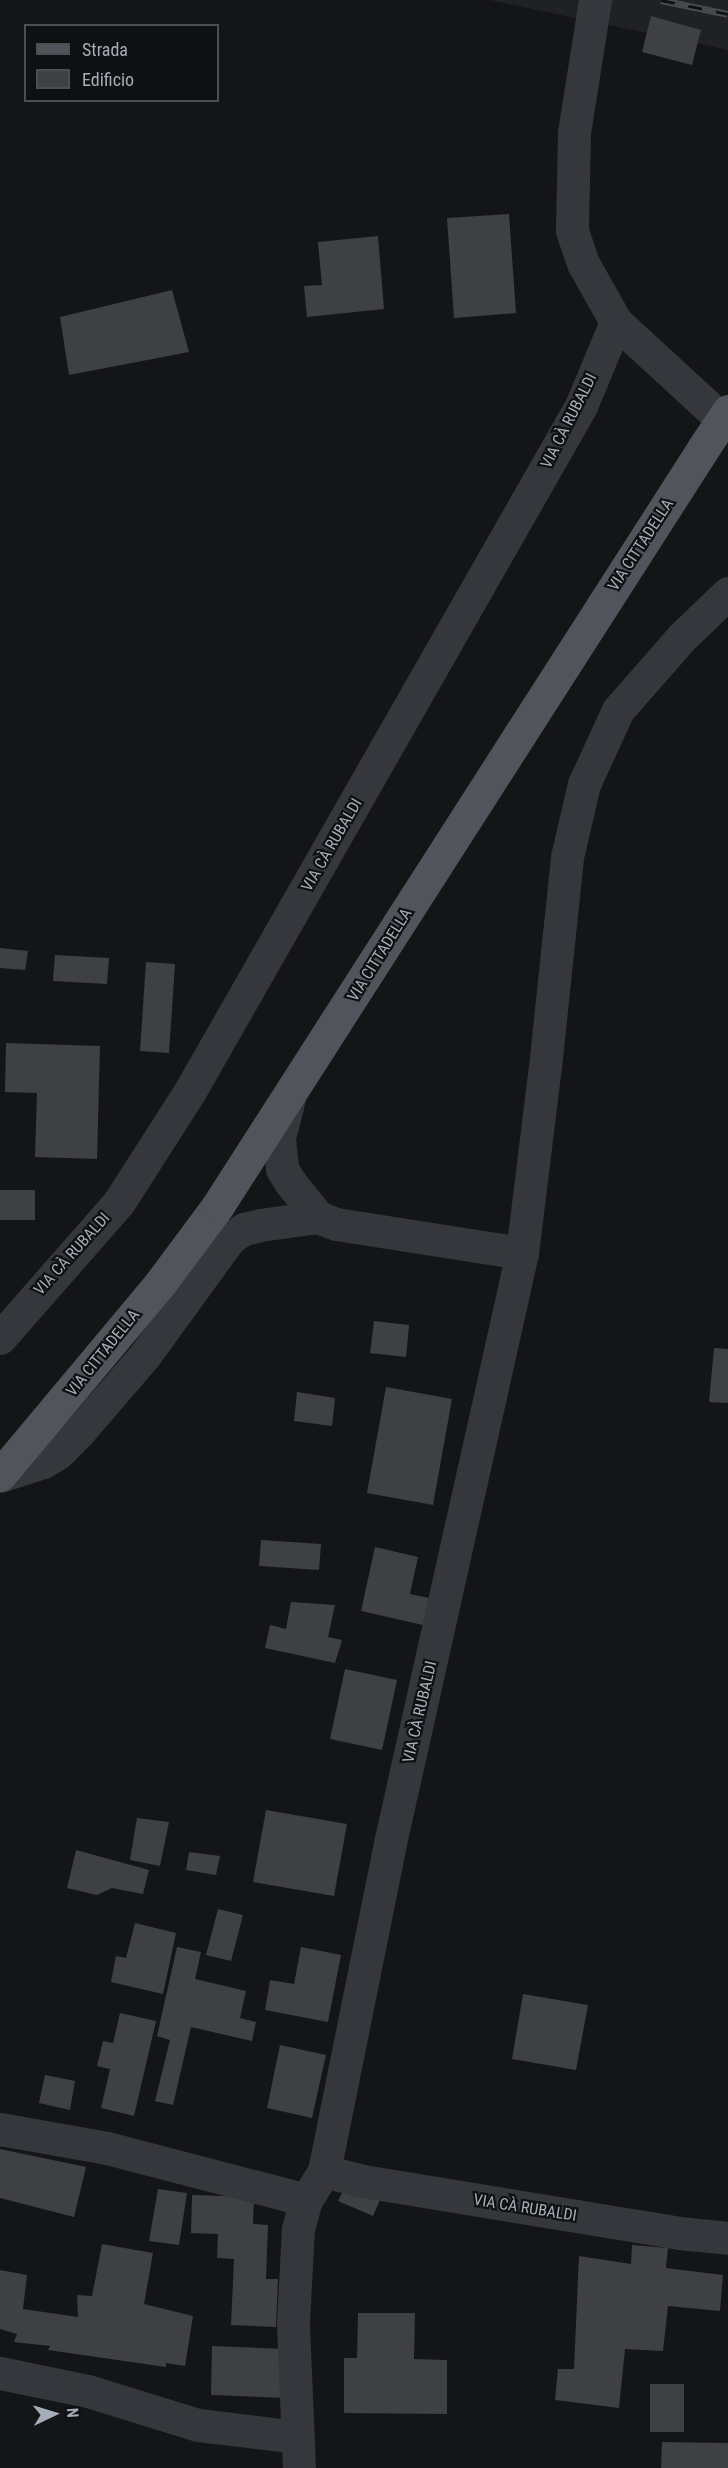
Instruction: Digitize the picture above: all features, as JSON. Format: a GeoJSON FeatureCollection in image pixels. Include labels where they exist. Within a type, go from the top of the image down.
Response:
{"type":"FeatureCollection","features":[{"type":"Feature","properties":{"kind":"main road","name":"VIA CITTADELLA"},"geometry":{"type":"LineString","coordinates":[[0,1476],[159,1285],[217,1207],[717,435],[728,411]]}},
{"type":"Feature","properties":{"kind":"street"},"geometry":{"type":"LineString","coordinates":[[595,0],[573,133],[572,231],[584,265],[616,322],[717,435]]}},
{"type":"Feature","properties":{"kind":"street","name":"VIA CÀ RUBALDI"},"geometry":{"type":"LineString","coordinates":[[0,1338],[119,1202],[190,1091],[257,978],[581,406],[616,322]]}},
{"type":"Feature","properties":{"kind":"street","name":"VIA CÀ RUBALDI"},"geometry":{"type":"LineString","coordinates":[[0,2373],[88,2391],[198,2425],[298,2452],[292,2323],[298,2229],[306,2200],[324,2171],[390,1842],[522,1253],[545,1067],[567,857],[584,784],[618,710],[682,637],[728,593]]}},
{"type":"Feature","properties":{"kind":"street"},"geometry":{"type":"LineString","coordinates":[[289,1097],[279,1138],[282,1169],[318,1217]]}},
{"type":"Feature","properties":{"kind":"street"},"geometry":{"type":"LineString","coordinates":[[0,1476],[44,1462],[78,1433],[145,1355],[219,1251],[237,1232],[260,1225],[318,1217],[336,1224],[522,1253]]}},
{"type":"Feature","properties":{"kind":"street"},"geometry":{"type":"LineString","coordinates":[[0,2129],[107,2148],[279,2190],[306,2200]]}},
{"type":"Feature","properties":{"kind":"street","name":"VIA CÀ RUBALDI"},"geometry":{"type":"LineString","coordinates":[[324,2171],[363,2181],[679,2233],[728,2238]]}},
{"type":"Feature","properties":{"kind":"shaded area"},"geometry":{"type":"Polygon","coordinates":[[[490,0],[728,0],[728,50],[561,15],[490,0]]]}},
{"type":"Feature","properties":{"kind":"building"},"geometry":{"type":"Polygon","coordinates":[[[651,16],[701,30],[692,65],[642,52],[651,16]]]}},
{"type":"Feature","properties":{"kind":"building"},"geometry":{"type":"Polygon","coordinates":[[[509,214],[516,313],[454,318],[447,218],[509,214]]]}},
{"type":"Feature","properties":{"kind":"building"},"geometry":{"type":"Polygon","coordinates":[[[378,236],[384,309],[307,317],[304,286],[322,285],[318,242],[378,236]]]}},
{"type":"Feature","properties":{"kind":"building"},"geometry":{"type":"Polygon","coordinates":[[[172,290],[189,352],[69,375],[60,317],[172,290]]]}},
{"type":"Feature","properties":{"kind":"building"},"geometry":{"type":"Polygon","coordinates":[[[0,948],[28,951],[25,970],[0,968],[0,948]]]}},
{"type":"Feature","properties":{"kind":"building"},"geometry":{"type":"Polygon","coordinates":[[[55,955],[109,958],[107,984],[53,981],[55,955]]]}},
{"type":"Feature","properties":{"kind":"building"},"geometry":{"type":"Polygon","coordinates":[[[146,962],[175,964],[169,1053],[140,1051],[146,962]]]}},
{"type":"Feature","properties":{"kind":"building"},"geometry":{"type":"Polygon","coordinates":[[[6,1043],[100,1046],[97,1159],[35,1157],[37,1093],[5,1092],[6,1043]]]}},
{"type":"Feature","properties":{"kind":"building"},"geometry":{"type":"Polygon","coordinates":[[[0,1190],[35,1190],[35,1220],[0,1220],[0,1190]]]}},
{"type":"Feature","properties":{"kind":"building"},"geometry":{"type":"Polygon","coordinates":[[[374,1321],[409,1325],[406,1357],[370,1353],[374,1321]]]}},
{"type":"Feature","properties":{"kind":"building"},"geometry":{"type":"Polygon","coordinates":[[[714,1348],[728,1349],[728,1403],[709,1402],[714,1348]]]}},
{"type":"Feature","properties":{"kind":"building"},"geometry":{"type":"Polygon","coordinates":[[[386,1387],[452,1399],[433,1505],[367,1493],[386,1387]]]}},
{"type":"Feature","properties":{"kind":"building"},"geometry":{"type":"Polygon","coordinates":[[[297,1392],[335,1398],[332,1426],[294,1421],[297,1392]]]}},
{"type":"Feature","properties":{"kind":"building"},"geometry":{"type":"Polygon","coordinates":[[[261,1540],[321,1544],[319,1570],[259,1566],[261,1540]]]}},
{"type":"Feature","properties":{"kind":"building"},"geometry":{"type":"Polygon","coordinates":[[[375,1547],[418,1557],[410,1594],[429,1598],[423,1625],[361,1611],[375,1547]]]}},
{"type":"Feature","properties":{"kind":"building"},"geometry":{"type":"Polygon","coordinates":[[[291,1602],[335,1605],[328,1637],[342,1640],[335,1663],[265,1648],[270,1625],[286,1629],[291,1602]]]}},
{"type":"Feature","properties":{"kind":"building"},"geometry":{"type":"Polygon","coordinates":[[[345,1669],[397,1680],[382,1750],[330,1739],[345,1669]]]}},
{"type":"Feature","properties":{"kind":"building"},"geometry":{"type":"Polygon","coordinates":[[[266,1810],[347,1824],[334,1896],[253,1882],[266,1810]]]}},
{"type":"Feature","properties":{"kind":"building"},"geometry":{"type":"Polygon","coordinates":[[[137,1818],[169,1822],[160,1866],[130,1860],[137,1818]]]}},
{"type":"Feature","properties":{"kind":"building"},"geometry":{"type":"Polygon","coordinates":[[[76,1850],[149,1870],[143,1894],[112,1888],[97,1895],[67,1888],[76,1850]]]}},
{"type":"Feature","properties":{"kind":"building"},"geometry":{"type":"Polygon","coordinates":[[[189,1852],[220,1856],[216,1875],[186,1870],[189,1852]]]}},
{"type":"Feature","properties":{"kind":"building"},"geometry":{"type":"Polygon","coordinates":[[[218,1909],[243,1915],[231,1961],[206,1955],[218,1909]]]}},
{"type":"Feature","properties":{"kind":"building"},"geometry":{"type":"Polygon","coordinates":[[[135,1923],[176,1933],[163,1994],[111,1982],[116,1956],[126,1958],[135,1923]]]}},
{"type":"Feature","properties":{"kind":"building"},"geometry":{"type":"Polygon","coordinates":[[[177,1947],[201,1952],[195,1979],[246,1991],[240,2018],[256,2022],[252,2041],[191,2027],[173,2105],[155,2101],[170,2040],[157,2036],[177,1947]]]}},
{"type":"Feature","properties":{"kind":"building"},"geometry":{"type":"Polygon","coordinates":[[[301,1947],[341,1955],[328,2022],[265,2010],[270,1980],[294,1984],[301,1947]]]}},
{"type":"Feature","properties":{"kind":"building"},"geometry":{"type":"Polygon","coordinates":[[[523,1994],[588,2005],[576,2070],[512,2059],[523,1994]]]}},
{"type":"Feature","properties":{"kind":"building"},"geometry":{"type":"Polygon","coordinates":[[[120,2013],[156,2021],[134,2116],[101,2108],[110,2069],[97,2066],[103,2041],[113,2043],[120,2013]]]}},
{"type":"Feature","properties":{"kind":"building"},"geometry":{"type":"Polygon","coordinates":[[[280,2045],[326,2055],[312,2118],[267,2108],[280,2045]]]}},
{"type":"Feature","properties":{"kind":"building"},"geometry":{"type":"Polygon","coordinates":[[[45,2075],[75,2081],[70,2110],[39,2103],[45,2075]]]}},
{"type":"Feature","properties":{"kind":"building"},"geometry":{"type":"Polygon","coordinates":[[[0,2149],[86,2167],[74,2217],[0,2198],[0,2149]]]}},
{"type":"Feature","properties":{"kind":"building"},"geometry":{"type":"Polygon","coordinates":[[[346,2185],[380,2200],[373,2216],[338,2201],[346,2185]]]}},
{"type":"Feature","properties":{"kind":"building"},"geometry":{"type":"Polygon","coordinates":[[[158,2189],[187,2193],[179,2245],[149,2241],[158,2189]]]}},
{"type":"Feature","properties":{"kind":"building"},"geometry":{"type":"Polygon","coordinates":[[[192,2195],[254,2197],[253,2224],[268,2225],[266,2279],[278,2279],[276,2327],[231,2325],[234,2259],[217,2258],[218,2234],[191,2233],[192,2195]]]}},
{"type":"Feature","properties":{"kind":"building"},"geometry":{"type":"Polygon","coordinates":[[[102,2244],[153,2253],[144,2304],[193,2316],[185,2366],[166,2363],[166,2367],[48,2350],[50,2346],[14,2342],[17,2334],[0,2329],[0,2270],[27,2275],[23,2309],[78,2317],[77,2295],[92,2296],[102,2244]]]}},
{"type":"Feature","properties":{"kind":"building"},"geometry":{"type":"Polygon","coordinates":[[[632,2245],[668,2248],[666,2268],[723,2275],[720,2311],[668,2306],[663,2351],[625,2349],[619,2408],[555,2400],[558,2369],[574,2369],[579,2256],[631,2264],[632,2245]]]}},
{"type":"Feature","properties":{"kind":"building"},"geometry":{"type":"Polygon","coordinates":[[[358,2313],[415,2313],[414,2359],[447,2360],[447,2414],[344,2413],[344,2358],[357,2358],[358,2313]]]}},
{"type":"Feature","properties":{"kind":"building"},"geometry":{"type":"Polygon","coordinates":[[[212,2346],[286,2349],[284,2398],[211,2395],[212,2346]]]}},
{"type":"Feature","properties":{"kind":"building"},"geometry":{"type":"Polygon","coordinates":[[[650,2384],[684,2384],[684,2432],[650,2432],[650,2384]]]}},
{"type":"Feature","properties":{"kind":"building"},"geometry":{"type":"Polygon","coordinates":[[[662,2442],[728,2443],[728,2468],[661,2468],[662,2442]]]}},
{"type":"Feature","properties":{"kind":"railway"},"geometry":{"type":"LineString","coordinates":[[661,0],[728,14]]}}]}
